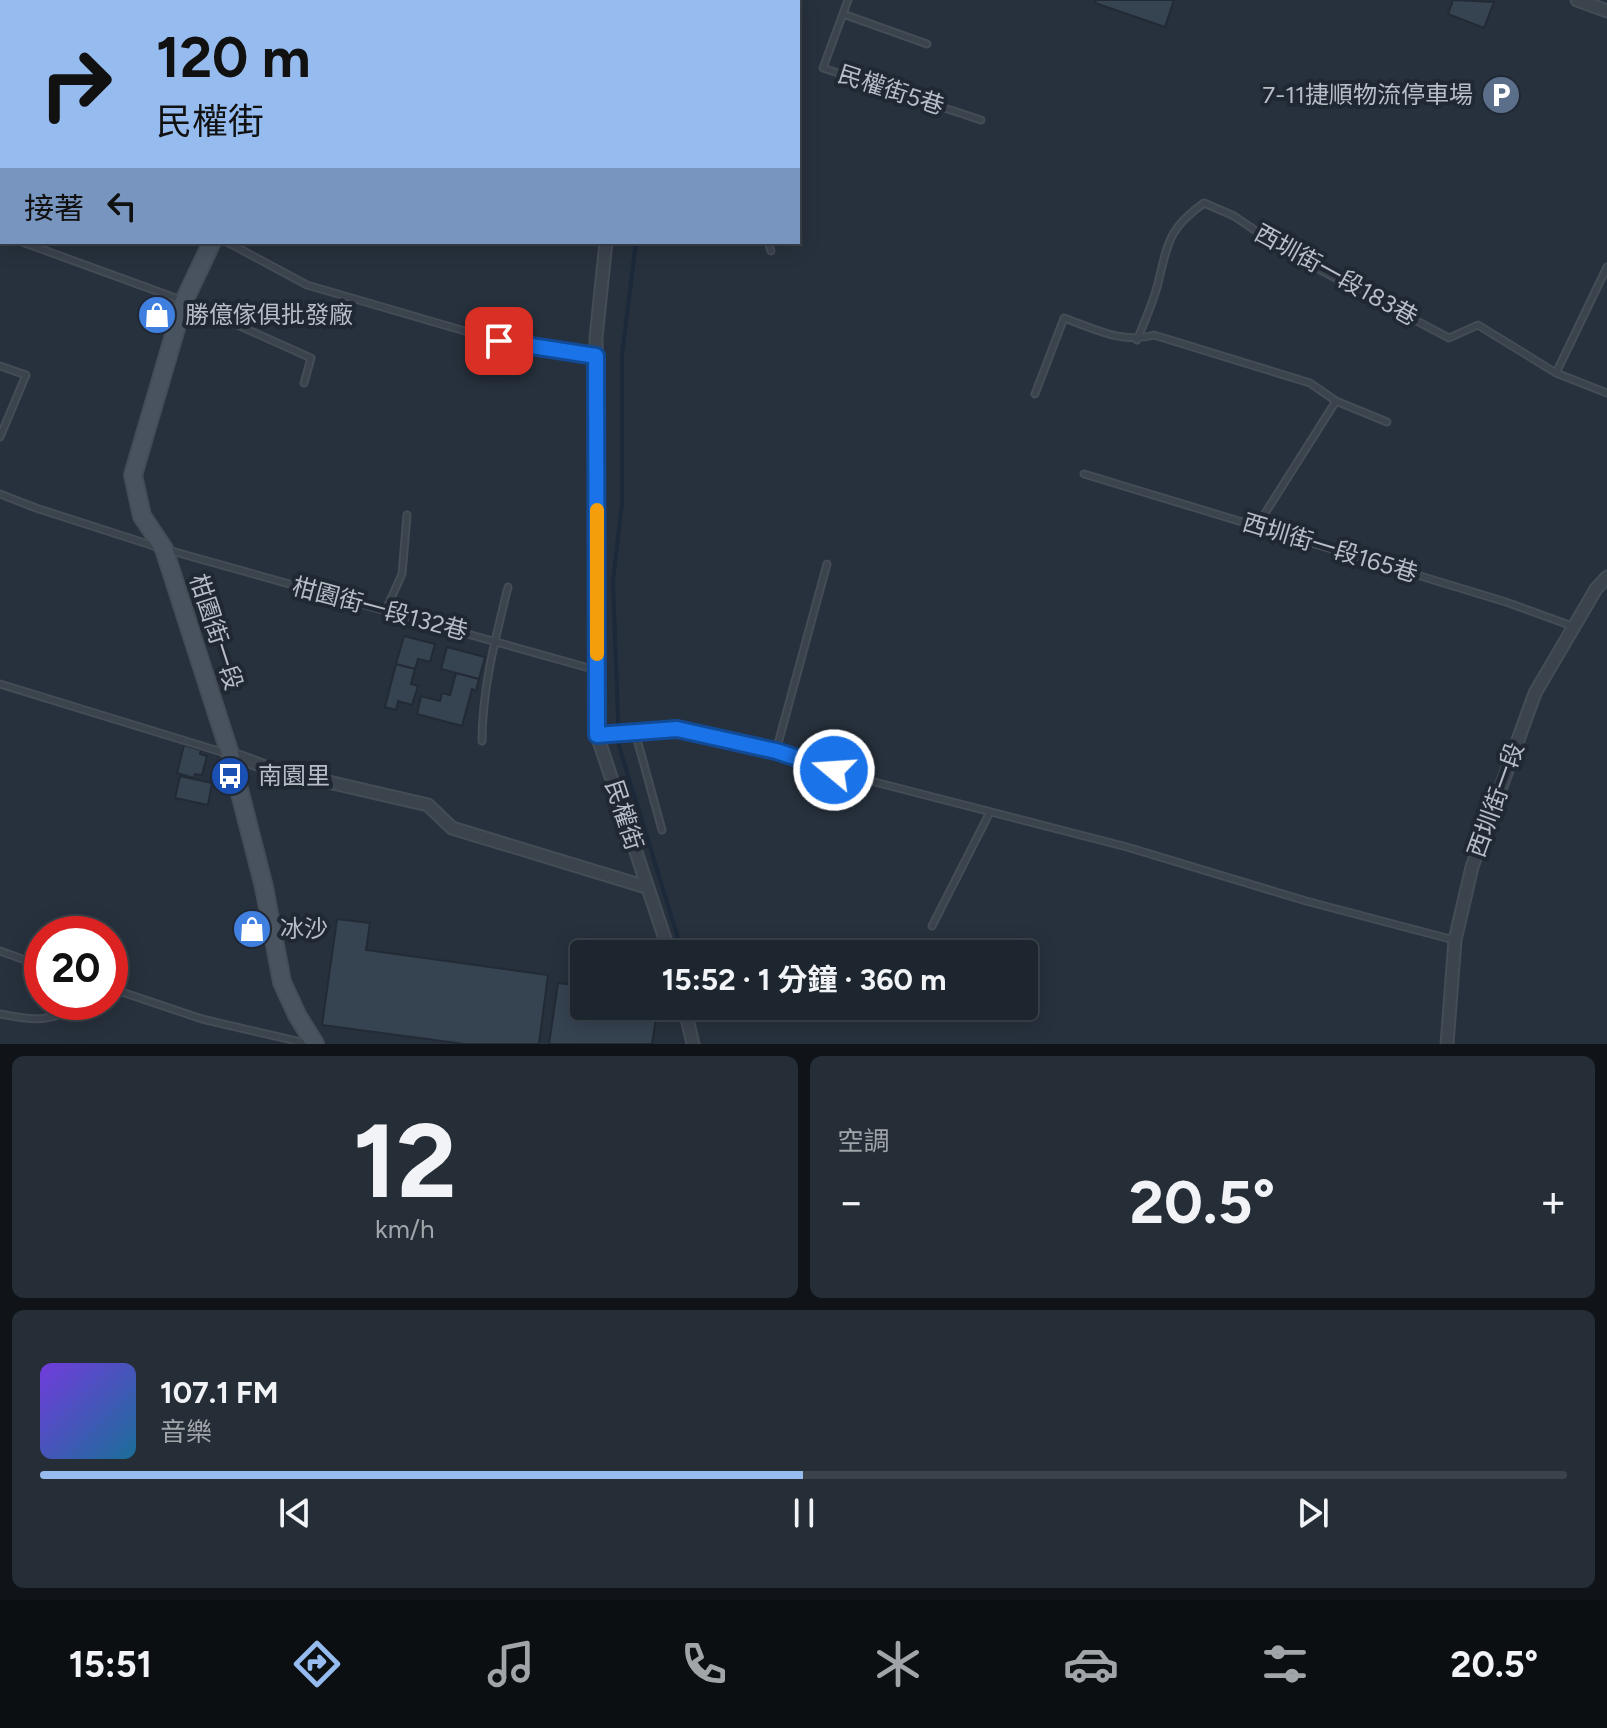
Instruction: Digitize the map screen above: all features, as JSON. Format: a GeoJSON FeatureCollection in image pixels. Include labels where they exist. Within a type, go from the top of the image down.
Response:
{"type":"FeatureCollection","features":[{"type":"Feature","properties":{"kind":"street"},"geometry":{"type":"LineString","coordinates":[[1577,0],[1607,11]]}},
{"type":"Feature","properties":{"kind":"street","name":"柑園街一段"},"geometry":{"type":"LineString","coordinates":[[211,244],[184,301],[133,475],[142,516],[164,549],[230,754],[264,887],[282,982],[312,1044]]}},
{"type":"Feature","properties":{"kind":"street","name":"民權街"},"geometry":{"type":"LineString","coordinates":[[606,244],[596,356],[597,735],[665,940]]}},
{"type":"Feature","properties":{"kind":"street","name":"西圳街一段"},"geometry":{"type":"LineString","coordinates":[[1447,1044],[1455,940],[1472,867],[1535,693],[1596,589],[1607,577]]}},
{"type":"Feature","properties":{"kind":"street"},"geometry":{"type":"LineString","coordinates":[[230,754],[268,768],[428,805],[452,828],[646,887]]}},
{"type":"Feature","properties":{"kind":"street"},"geometry":{"type":"LineString","coordinates":[[687,1020],[693,1044]]}},
{"type":"Feature","properties":{"kind":"lane","name":"民權街5巷"},"geometry":{"type":"LineString","coordinates":[[848,0],[823,68],[981,120]]}},
{"type":"Feature","properties":{"kind":"lane"},"geometry":{"type":"LineString","coordinates":[[843,14],[927,44]]}},
{"type":"Feature","properties":{"kind":"lane","name":"西圳街一段183巷"},"geometry":{"type":"LineString","coordinates":[[1137,340],[1157,288],[1163,252],[1183,217],[1204,203],[1234,216],[1290,254],[1449,338],[1478,325],[1556,373],[1607,393]]}},
{"type":"Feature","properties":{"kind":"lane"},"geometry":{"type":"LineString","coordinates":[[27,244],[184,301],[311,358],[304,383]]}},
{"type":"Feature","properties":{"kind":"lane"},"geometry":{"type":"LineString","coordinates":[[231,244],[307,285],[499,341],[596,356]]}},
{"type":"Feature","properties":{"kind":"lane"},"geometry":{"type":"LineString","coordinates":[[769,244],[771,251]]}},
{"type":"Feature","properties":{"kind":"lane"},"geometry":{"type":"LineString","coordinates":[[1556,373],[1607,267]]}},
{"type":"Feature","properties":{"kind":"lane"},"geometry":{"type":"LineString","coordinates":[[1035,394],[1064,318],[1120,338],[1137,340],[1154,335],[1310,383],[1336,401],[1387,422]]}},
{"type":"Feature","properties":{"kind":"lane"},"geometry":{"type":"LineString","coordinates":[[0,366],[26,375],[0,437]]}},
{"type":"Feature","properties":{"kind":"lane"},"geometry":{"type":"LineString","coordinates":[[1257,526],[1336,401]]}},
{"type":"Feature","properties":{"kind":"lane","name":"西圳街一段165巷"},"geometry":{"type":"LineString","coordinates":[[1084,474],[1506,602],[1574,627]]}},
{"type":"Feature","properties":{"kind":"lane","name":"柑園街一段132巷"},"geometry":{"type":"LineString","coordinates":[[0,494],[164,549],[596,670]]}},
{"type":"Feature","properties":{"kind":"lane"},"geometry":{"type":"LineString","coordinates":[[385,612],[402,574],[407,515]]}},
{"type":"Feature","properties":{"kind":"lane"},"geometry":{"type":"LineString","coordinates":[[776,751],[827,564]]}},
{"type":"Feature","properties":{"kind":"lane"},"geometry":{"type":"LineString","coordinates":[[482,741],[495,640],[508,587]]}},
{"type":"Feature","properties":{"kind":"lane"},"geometry":{"type":"LineString","coordinates":[[0,684],[230,754]]}},
{"type":"Feature","properties":{"kind":"lane"},"geometry":{"type":"LineString","coordinates":[[597,735],[677,729],[776,751],[863,779],[1127,847],[1306,901],[1455,940]]}},
{"type":"Feature","properties":{"kind":"lane"},"geometry":{"type":"LineString","coordinates":[[635,732],[662,830]]}},
{"type":"Feature","properties":{"kind":"lane"},"geometry":{"type":"LineString","coordinates":[[932,926],[990,812]]}},
{"type":"Feature","properties":{"kind":"lane"},"geometry":{"type":"LineString","coordinates":[[0,951],[24,960]]}},
{"type":"Feature","properties":{"kind":"lane"},"geometry":{"type":"LineString","coordinates":[[128,994],[202,1019],[312,1044]]}},
{"type":"Feature","properties":{"kind":"lane"},"geometry":{"type":"LineString","coordinates":[[0,1014],[24,1017]]}},
{"type":"Feature","properties":{"kind":"building"},"geometry":{"type":"Polygon","coordinates":[[[1096,0],[1174,0],[1165,27],[1095,3],[1096,0]]]}},
{"type":"Feature","properties":{"kind":"building"},"geometry":{"type":"Polygon","coordinates":[[[1453,0],[1494,2],[1484,28],[1448,14],[1453,0]]]}},
{"type":"Feature","properties":{"kind":"building"},"geometry":{"type":"Polygon","coordinates":[[[404,636],[435,644],[430,662],[418,659],[415,669],[396,664],[404,636]]]}},
{"type":"Feature","properties":{"kind":"building"},"geometry":{"type":"Polygon","coordinates":[[[447,647],[485,657],[479,679],[441,669],[447,647]]]}},
{"type":"Feature","properties":{"kind":"building"},"geometry":{"type":"Polygon","coordinates":[[[396,664],[415,669],[411,684],[418,686],[412,705],[398,701],[396,710],[385,707],[396,664]]]}},
{"type":"Feature","properties":{"kind":"building"},"geometry":{"type":"Polygon","coordinates":[[[456,673],[479,679],[476,691],[472,689],[462,726],[417,714],[421,696],[440,701],[442,693],[450,695],[456,673]]]}},
{"type":"Feature","properties":{"kind":"building"},"geometry":{"type":"Polygon","coordinates":[[[184,745],[201,750],[200,754],[207,756],[202,775],[195,774],[194,778],[177,773],[184,745]]]}},
{"type":"Feature","properties":{"kind":"building"},"geometry":{"type":"Polygon","coordinates":[[[180,776],[212,783],[208,805],[175,798],[180,776]]]}},
{"type":"Feature","properties":{"kind":"building"},"geometry":{"type":"Polygon","coordinates":[[[337,919],[370,923],[366,950],[548,975],[539,1044],[464,1044],[322,1025],[337,919]]]}},
{"type":"Feature","properties":{"kind":"building"},"geometry":{"type":"Polygon","coordinates":[[[558,983],[570,984],[570,1020],[656,1020],[652,1044],[549,1044],[558,983]]]}},
{"type":"Feature","properties":{"kind":"waterway"},"geometry":{"type":"LineString","coordinates":[[636,244],[622,355],[622,503],[613,581],[619,746],[679,940]]}},
{"type":"Feature","properties":{"kind":"slow traffic"},"geometry":{"type":"LineString","coordinates":[[597,510],[597,654]]}},
{"type":"Feature","properties":{"kind":"place","name":"7-11捷順物流停車場"},"geometry":{"type":"Point","coordinates":[1501,95]}},
{"type":"Feature","properties":{"kind":"place","name":"勝億傢俱批發廠"},"geometry":{"type":"Point","coordinates":[157,315]}},
{"type":"Feature","properties":{"kind":"place","name":"南園里"},"geometry":{"type":"Point","coordinates":[230,776]}},
{"type":"Feature","properties":{"kind":"place","name":"冰沙"},"geometry":{"type":"Point","coordinates":[252,929]}},
{"type":"Feature","properties":{"kind":"route"},"geometry":{"type":"LineString","coordinates":[[499,341],[596,356],[597,735],[677,729],[776,751],[834,770]]}}]}
